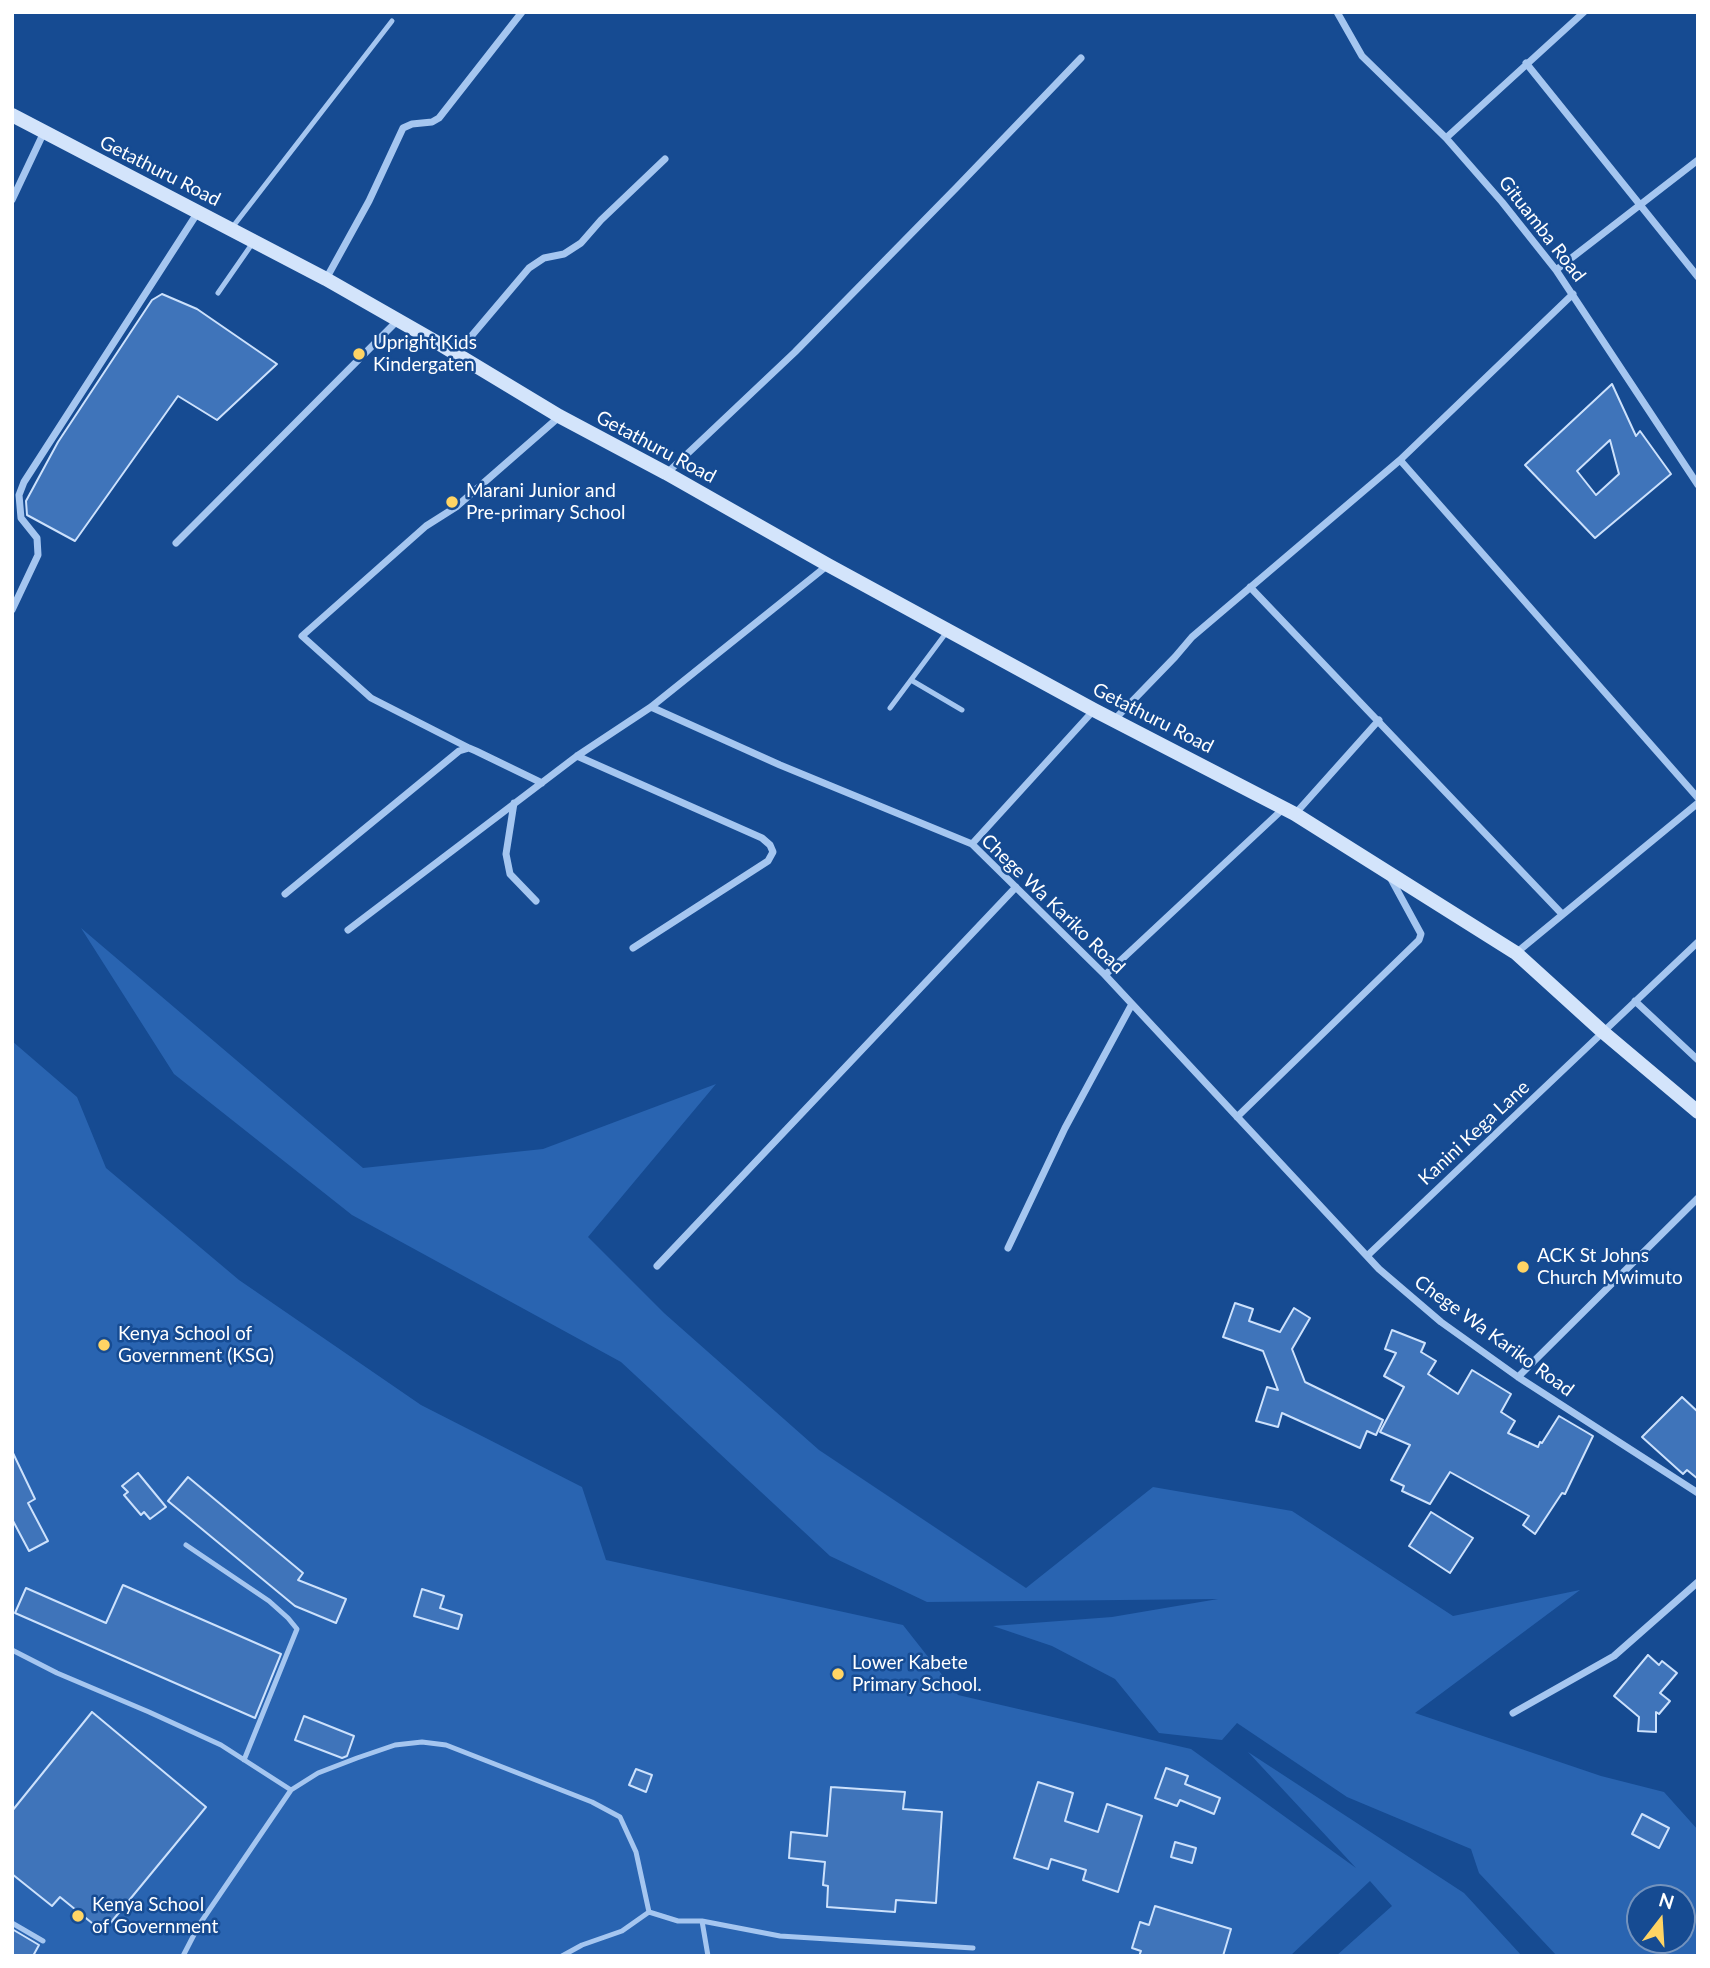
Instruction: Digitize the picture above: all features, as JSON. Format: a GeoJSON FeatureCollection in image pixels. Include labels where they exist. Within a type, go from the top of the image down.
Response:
{"type":"FeatureCollection","features":[{"type":"Feature","properties":{"kind":"main road","name":"Getathuru Road"},"geometry":{"type":"LineString","coordinates":[[12,115],[326,279],[559,416],[828,565],[1289,811],[1516,953],[1603,1032],[1698,1112]]}},
{"type":"Feature","properties":{"kind":"street"},"geometry":{"type":"LineString","coordinates":[[326,279],[369,201],[403,128],[439,118],[522,12]]}},
{"type":"Feature","properties":{"kind":"street","name":"Gituamba Road"},"geometry":{"type":"LineString","coordinates":[[1337,12],[1362,56],[1446,138],[1556,270],[1698,485]]}},
{"type":"Feature","properties":{"kind":"street"},"geometry":{"type":"LineString","coordinates":[[1446,138],[1584,12]]}},
{"type":"Feature","properties":{"kind":"street"},"geometry":{"type":"LineString","coordinates":[[666,473],[795,352],[1081,58]]}},
{"type":"Feature","properties":{"kind":"street"},"geometry":{"type":"LineString","coordinates":[[1526,63],[1698,277]]}},
{"type":"Feature","properties":{"kind":"street"},"geometry":{"type":"LineString","coordinates":[[12,200],[44,132]]}},
{"type":"Feature","properties":{"kind":"street"},"geometry":{"type":"LineString","coordinates":[[456,354],[529,268],[544,258],[564,254],[581,243],[601,220],[665,159]]}},
{"type":"Feature","properties":{"kind":"street"},"geometry":{"type":"LineString","coordinates":[[1556,270],[1698,160]]}},
{"type":"Feature","properties":{"kind":"street"},"geometry":{"type":"LineString","coordinates":[[12,610],[38,555],[37,538],[21,518],[19,495],[24,482],[198,212]]}},
{"type":"Feature","properties":{"kind":"street"},"geometry":{"type":"LineString","coordinates":[[1115,719],[1192,637],[1400,460],[1573,294]]}},
{"type":"Feature","properties":{"kind":"street"},"geometry":{"type":"LineString","coordinates":[[176,543],[398,320]]}},
{"type":"Feature","properties":{"kind":"street"},"geometry":{"type":"LineString","coordinates":[[542,783],[371,698],[302,636],[426,526],[456,506],[559,416]]}},
{"type":"Feature","properties":{"kind":"street"},"geometry":{"type":"LineString","coordinates":[[1400,460],[1698,800],[1516,953]]}},
{"type":"Feature","properties":{"kind":"street"},"geometry":{"type":"LineString","coordinates":[[1689,471],[1698,464]]}},
{"type":"Feature","properties":{"kind":"street"},"geometry":{"type":"LineString","coordinates":[[348,930],[577,756],[651,707],[828,565]]}},
{"type":"Feature","properties":{"kind":"street"},"geometry":{"type":"LineString","coordinates":[[1250,587],[1562,914]]}},
{"type":"Feature","properties":{"kind":"street","name":"Chege Wa Kariko Road"},"geometry":{"type":"LineString","coordinates":[[651,707],[780,765],[972,844],[1105,975],[1379,1269],[1441,1321],[1518,1377],[1698,1493]]}},
{"type":"Feature","properties":{"kind":"street"},"geometry":{"type":"LineString","coordinates":[[972,844],[1094,709]]}},
{"type":"Feature","properties":{"kind":"street"},"geometry":{"type":"LineString","coordinates":[[1105,975],[1289,811],[1378,720]]}},
{"type":"Feature","properties":{"kind":"street"},"geometry":{"type":"LineString","coordinates":[[285,894],[459,751],[469,748]]}},
{"type":"Feature","properties":{"kind":"street"},"geometry":{"type":"LineString","coordinates":[[577,756],[762,838],[770,845],[772,852],[768,861],[633,948]]}},
{"type":"Feature","properties":{"kind":"street"},"geometry":{"type":"LineString","coordinates":[[514,803],[506,854],[510,874],[536,901]]}},
{"type":"Feature","properties":{"kind":"street"},"geometry":{"type":"LineString","coordinates":[[1237,1117],[1419,940],[1421,934],[1388,873]]}},
{"type":"Feature","properties":{"kind":"street"},"geometry":{"type":"LineString","coordinates":[[657,1266],[1016,887]]}},
{"type":"Feature","properties":{"kind":"street","name":"Kanini Kega Lane"},"geometry":{"type":"LineString","coordinates":[[1367,1256],[1698,942]]}},
{"type":"Feature","properties":{"kind":"street"},"geometry":{"type":"LineString","coordinates":[[1635,1000],[1698,1060]]}},
{"type":"Feature","properties":{"kind":"street"},"geometry":{"type":"LineString","coordinates":[[1009,1248],[1065,1128],[1132,1004]]}},
{"type":"Feature","properties":{"kind":"street"},"geometry":{"type":"LineString","coordinates":[[1518,1377],[1698,1198]]}},
{"type":"Feature","properties":{"kind":"street"},"geometry":{"type":"LineString","coordinates":[[1513,1713],[1614,1656],[1698,1582]]}},
{"type":"Feature","properties":{"kind":"lane"},"geometry":{"type":"LineString","coordinates":[[230,229],[392,21]]}},
{"type":"Feature","properties":{"kind":"lane"},"geometry":{"type":"LineString","coordinates":[[218,293],[254,241]]}},
{"type":"Feature","properties":{"kind":"lane"},"geometry":{"type":"LineString","coordinates":[[890,708],[948,630]]}},
{"type":"Feature","properties":{"kind":"lane"},"geometry":{"type":"LineString","coordinates":[[911,680],[962,710]]}},
{"type":"Feature","properties":{"kind":"lane"},"geometry":{"type":"LineString","coordinates":[[187,1545],[269,1601],[297,1629],[244,1760]]}},
{"type":"Feature","properties":{"kind":"lane"},"geometry":{"type":"LineString","coordinates":[[12,1650],[220,1745],[291,1790]]}},
{"type":"Feature","properties":{"kind":"lane"},"geometry":{"type":"LineString","coordinates":[[183,1956],[199,1925],[291,1790],[318,1773],[395,1745],[422,1742],[446,1745],[580,1797],[620,1817],[636,1852],[649,1912]]}},
{"type":"Feature","properties":{"kind":"lane"},"geometry":{"type":"LineString","coordinates":[[649,1912],[678,1921],[702,1921],[780,1936],[973,1948]]}},
{"type":"Feature","properties":{"kind":"lane"},"geometry":{"type":"LineString","coordinates":[[562,1956],[582,1945],[622,1931],[649,1912]]}},
{"type":"Feature","properties":{"kind":"lane"},"geometry":{"type":"LineString","coordinates":[[702,1921],[708,1956]]}},
{"type":"Feature","properties":{"kind":"lane"},"geometry":{"type":"LineString","coordinates":[[12,1923],[43,1941]]}},
{"type":"Feature","properties":{"kind":"shaded area"},"geometry":{"type":"Polygon","coordinates":[[[81,928],[363,1168],[543,1149],[716,1084],[588,1237],[664,1313],[819,1450],[1026,1588],[1153,1487],[1292,1511],[1453,1616],[1580,1590],[1415,1713],[1601,1776],[1664,1792],[1698,1830],[1698,1956],[1557,1956],[1479,1873],[1471,1849],[1347,1797],[1237,1723],[1222,1740],[1159,1733],[1115,1679],[1052,1646],[993,1626],[1112,1617],[1218,1599],[927,1602],[830,1556],[621,1362],[352,1215],[174,1074],[81,928]]]}},
{"type":"Feature","properties":{"kind":"shaded area","name":"Kenya School of Government (KSG)"},"geometry":{"type":"Polygon","coordinates":[[[12,1041],[77,1097],[106,1168],[239,1280],[421,1405],[582,1487],[606,1560],[903,1625],[958,1695],[1191,1749],[1356,1868],[1248,1752],[1464,1893],[1522,1956],[1336,1956],[1392,1906],[1370,1881],[1290,1956],[12,1956],[12,1041]]]}},
{"type":"Feature","properties":{"kind":"building"},"geometry":{"type":"Polygon","coordinates":[[[162,294],[197,309],[277,364],[217,420],[178,396],[75,541],[27,515],[26,501],[58,442],[152,300],[162,294]]]}},
{"type":"Feature","properties":{"kind":"building"},"geometry":{"type":"Polygon","coordinates":[[[1612,384],[1636,436],[1640,431],[1671,474],[1595,538],[1525,465],[1612,384]],[[1610,440],[1577,471],[1596,495],[1619,474],[1610,440]]]}},
{"type":"Feature","properties":{"kind":"building"},"geometry":{"type":"Polygon","coordinates":[[[1235,1303],[1253,1309],[1249,1321],[1280,1332],[1294,1308],[1310,1318],[1292,1349],[1305,1382],[1383,1420],[1376,1435],[1367,1431],[1360,1448],[1282,1413],[1278,1427],[1256,1421],[1267,1387],[1278,1390],[1263,1351],[1223,1337],[1235,1303]]]}},
{"type":"Feature","properties":{"kind":"building"},"geometry":{"type":"Polygon","coordinates":[[[1392,1330],[1425,1343],[1421,1352],[1436,1361],[1428,1374],[1458,1394],[1472,1370],[1511,1394],[1501,1412],[1515,1421],[1508,1433],[1538,1447],[1559,1416],[1593,1436],[1565,1494],[1562,1493],[1535,1534],[1523,1525],[1529,1516],[1450,1472],[1430,1504],[1402,1491],[1404,1486],[1391,1480],[1410,1445],[1380,1432],[1404,1387],[1384,1376],[1396,1353],[1385,1349],[1392,1330]]]}},
{"type":"Feature","properties":{"kind":"building"},"geometry":{"type":"Polygon","coordinates":[[[1682,1397],[1698,1412],[1698,1479],[1687,1470],[1683,1474],[1642,1437],[1682,1397]]]}},
{"type":"Feature","properties":{"kind":"building"},"geometry":{"type":"Polygon","coordinates":[[[12,1451],[35,1499],[28,1503],[48,1541],[29,1551],[12,1519],[12,1451]]]}},
{"type":"Feature","properties":{"kind":"building"},"geometry":{"type":"Polygon","coordinates":[[[138,1473],[166,1507],[150,1519],[144,1512],[141,1515],[124,1495],[128,1492],[122,1486],[138,1473]]]}},
{"type":"Feature","properties":{"kind":"building"},"geometry":{"type":"Polygon","coordinates":[[[188,1477],[303,1573],[298,1580],[346,1599],[336,1623],[295,1606],[168,1501],[188,1477]]]}},
{"type":"Feature","properties":{"kind":"building"},"geometry":{"type":"Polygon","coordinates":[[[1431,1512],[1473,1538],[1450,1573],[1409,1546],[1431,1512]]]}},
{"type":"Feature","properties":{"kind":"building"},"geometry":{"type":"Polygon","coordinates":[[[123,1585],[281,1654],[255,1718],[15,1613],[26,1588],[106,1623],[123,1585]]]}},
{"type":"Feature","properties":{"kind":"building"},"geometry":{"type":"Polygon","coordinates":[[[422,1589],[444,1596],[440,1608],[462,1615],[458,1629],[414,1616],[422,1589]]]}},
{"type":"Feature","properties":{"kind":"building"},"geometry":{"type":"Polygon","coordinates":[[[1648,1655],[1659,1665],[1662,1661],[1677,1673],[1660,1693],[1670,1701],[1659,1714],[1656,1712],[1656,1732],[1638,1731],[1639,1717],[1614,1696],[1648,1655]]]}},
{"type":"Feature","properties":{"kind":"building"},"geometry":{"type":"Polygon","coordinates":[[[92,1712],[206,1807],[103,1932],[60,1897],[52,1906],[12,1874],[12,1811],[92,1712]]]}},
{"type":"Feature","properties":{"kind":"building"},"geometry":{"type":"Polygon","coordinates":[[[304,1716],[354,1736],[347,1756],[342,1758],[295,1740],[304,1716]]]}},
{"type":"Feature","properties":{"kind":"building"},"geometry":{"type":"Polygon","coordinates":[[[1166,1768],[1188,1776],[1185,1784],[1220,1798],[1214,1814],[1180,1800],[1177,1806],[1155,1798],[1166,1768]]]}},
{"type":"Feature","properties":{"kind":"building"},"geometry":{"type":"Polygon","coordinates":[[[636,1769],[652,1775],[646,1792],[629,1785],[636,1769]]]}},
{"type":"Feature","properties":{"kind":"building"},"geometry":{"type":"Polygon","coordinates":[[[1038,1782],[1073,1793],[1065,1821],[1098,1832],[1107,1804],[1142,1816],[1118,1892],[1083,1880],[1086,1870],[1051,1859],[1048,1869],[1014,1858],[1038,1782]]]}},
{"type":"Feature","properties":{"kind":"building"},"geometry":{"type":"Polygon","coordinates":[[[831,1787],[905,1792],[903,1809],[942,1812],[936,1903],[896,1900],[895,1912],[827,1907],[828,1886],[823,1885],[825,1862],[789,1858],[791,1832],[827,1836],[831,1787]]]}},
{"type":"Feature","properties":{"kind":"building"},"geometry":{"type":"Polygon","coordinates":[[[1642,1814],[1669,1828],[1659,1848],[1632,1834],[1642,1814]]]}},
{"type":"Feature","properties":{"kind":"building"},"geometry":{"type":"Polygon","coordinates":[[[1175,1842],[1196,1848],[1192,1863],[1171,1857],[1175,1842]]]}},
{"type":"Feature","properties":{"kind":"building"},"geometry":{"type":"Polygon","coordinates":[[[1155,1906],[1231,1929],[1223,1956],[1139,1956],[1141,1951],[1132,1948],[1140,1922],[1149,1925],[1155,1906]]]}},
{"type":"Feature","properties":{"kind":"building"},"geometry":{"type":"Polygon","coordinates":[[[12,1929],[39,1945],[33,1956],[12,1956],[12,1929]]]}},
{"type":"Feature","properties":{"kind":"place","name":"Upright Kids Kindergaten"},"geometry":{"type":"Point","coordinates":[359,354]}},
{"type":"Feature","properties":{"kind":"place","name":"Marani Junior and Pre-primary School"},"geometry":{"type":"Point","coordinates":[452,502]}},
{"type":"Feature","properties":{"kind":"place","name":"ACK St Johns Church Mwimuto"},"geometry":{"type":"Point","coordinates":[1523,1267]}},
{"type":"Feature","properties":{"kind":"place","name":"Kenya School of Government (KSG)"},"geometry":{"type":"Point","coordinates":[104,1345]}},
{"type":"Feature","properties":{"kind":"place","name":"Lower Kabete Primary School."},"geometry":{"type":"Point","coordinates":[838,1674]}},
{"type":"Feature","properties":{"kind":"place","name":"Kenya School of Government"},"geometry":{"type":"Point","coordinates":[78,1916]}}]}
